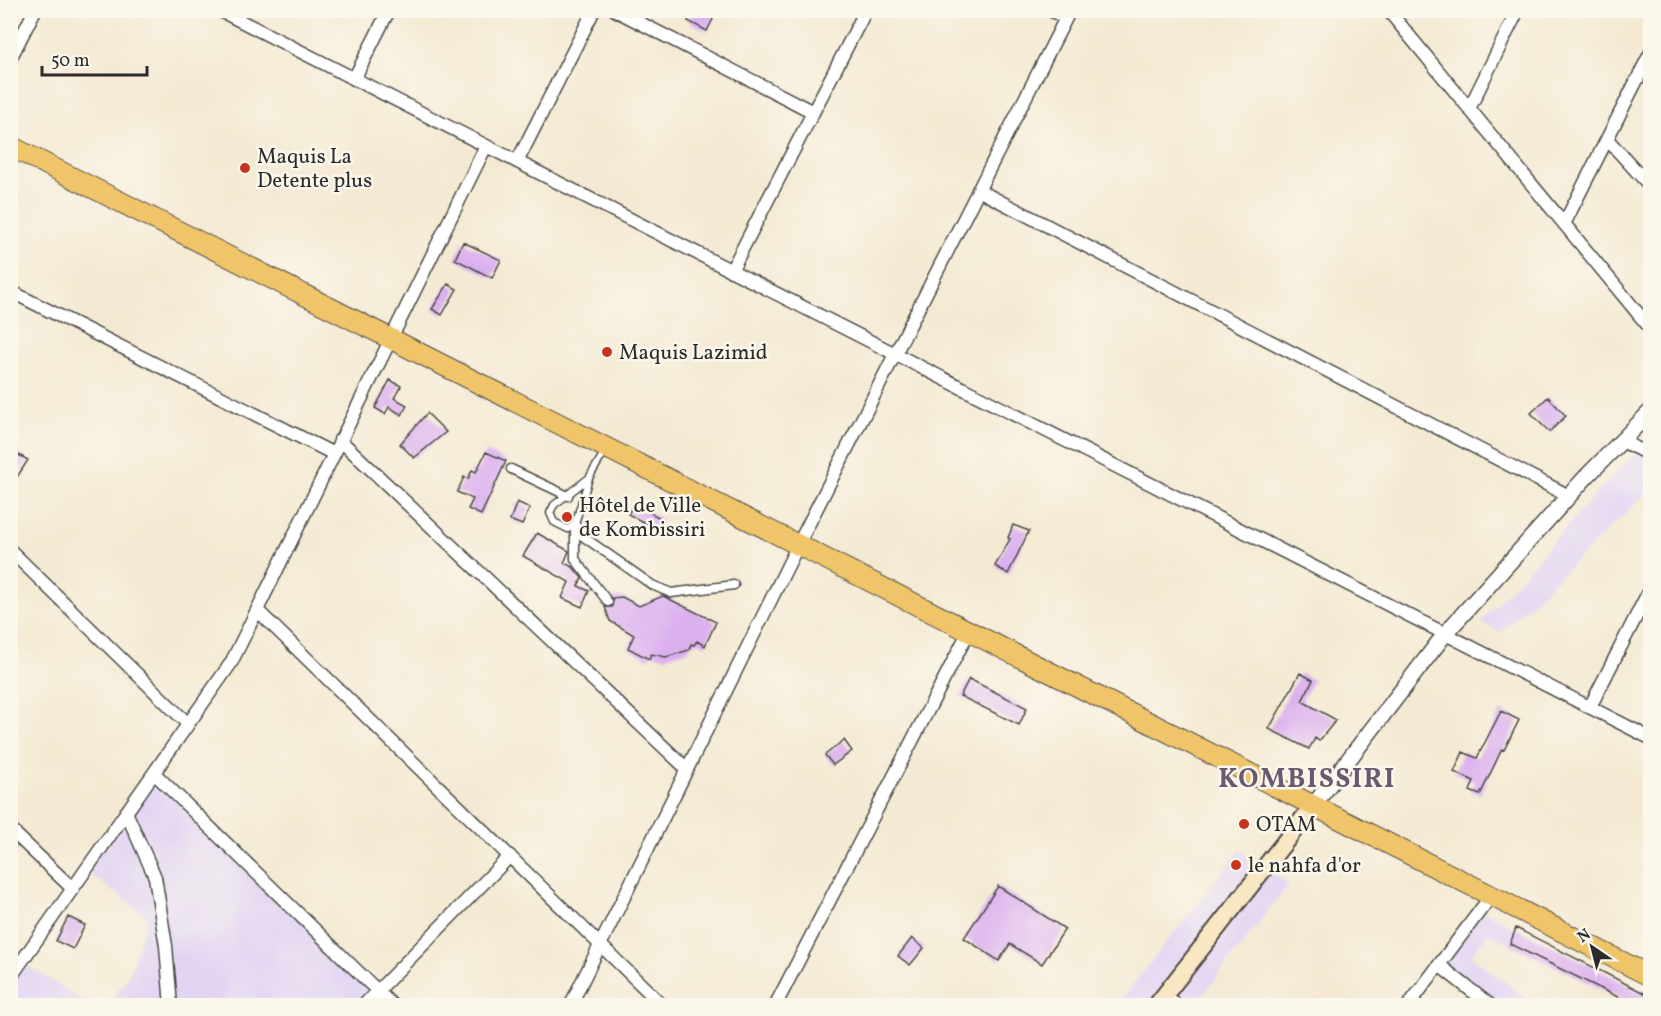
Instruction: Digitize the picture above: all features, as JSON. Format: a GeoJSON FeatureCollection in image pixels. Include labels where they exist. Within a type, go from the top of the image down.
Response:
{"type":"FeatureCollection","features":[{"type":"Feature","properties":{"kind":"highway"},"geometry":{"type":"LineString","coordinates":[[10,146],[1650,976]]}},
{"type":"Feature","properties":{"kind":"main road"},"geometry":{"type":"LineString","coordinates":[[1160,1000],[1313,806]]}},
{"type":"Feature","properties":{"kind":"street"},"geometry":{"type":"LineString","coordinates":[[10,59],[35,10]]}},
{"type":"Feature","properties":{"kind":"street"},"geometry":{"type":"LineString","coordinates":[[219,10],[1650,738]]}},
{"type":"Feature","properties":{"kind":"street"},"geometry":{"type":"LineString","coordinates":[[354,79],[390,10]]}},
{"type":"Feature","properties":{"kind":"street"},"geometry":{"type":"LineString","coordinates":[[517,162],[594,10]]}},
{"type":"Feature","properties":{"kind":"street"},"geometry":{"type":"LineString","coordinates":[[615,10],[813,112]]}},
{"type":"Feature","properties":{"kind":"street"},"geometry":{"type":"LineString","coordinates":[[731,271],[866,10]]}},
{"type":"Feature","properties":{"kind":"street"},"geometry":{"type":"LineString","coordinates":[[570,1005],[798,545],[1068,14],[1050,10]]}},
{"type":"Feature","properties":{"kind":"street"},"geometry":{"type":"LineString","coordinates":[[1388,10],[1650,328]]}},
{"type":"Feature","properties":{"kind":"street"},"geometry":{"type":"LineString","coordinates":[[1469,109],[1518,10]]}},
{"type":"Feature","properties":{"kind":"street"},"geometry":{"type":"LineString","coordinates":[[1564,224],[1650,54]]}},
{"type":"Feature","properties":{"kind":"street"},"geometry":{"type":"LineString","coordinates":[[1608,139],[1650,186]]}},
{"type":"Feature","properties":{"kind":"street"},"geometry":{"type":"LineString","coordinates":[[10,978],[231,663],[486,146]]}},
{"type":"Feature","properties":{"kind":"street"},"geometry":{"type":"LineString","coordinates":[[978,190],[1569,496]]}},
{"type":"Feature","properties":{"kind":"street"},"geometry":{"type":"LineString","coordinates":[[10,291],[334,454]]}},
{"type":"Feature","properties":{"kind":"street"},"geometry":{"type":"LineString","coordinates":[[1313,806],[1445,634],[1569,496],[1650,412]]}},
{"type":"Feature","properties":{"kind":"street"},"geometry":{"type":"LineString","coordinates":[[340,440],[687,769]]}},
{"type":"Feature","properties":{"kind":"street"},"geometry":{"type":"LineString","coordinates":[[1622,441],[1650,455]]}},
{"type":"Feature","properties":{"kind":"street"},"geometry":{"type":"LineString","coordinates":[[511,469],[568,496]]}},
{"type":"Feature","properties":{"kind":"street"},"geometry":{"type":"LineString","coordinates":[[575,524],[581,535],[660,589],[671,593],[734,585]]}},
{"type":"Feature","properties":{"kind":"street"},"geometry":{"type":"LineString","coordinates":[[575,524],[575,559],[608,602]]}},
{"type":"Feature","properties":{"kind":"street"},"geometry":{"type":"LineString","coordinates":[[10,550],[188,724]]}},
{"type":"Feature","properties":{"kind":"street"},"geometry":{"type":"LineString","coordinates":[[1590,707],[1650,589]]}},
{"type":"Feature","properties":{"kind":"street"},"geometry":{"type":"LineString","coordinates":[[257,610],[663,1005]]}},
{"type":"Feature","properties":{"kind":"street"},"geometry":{"type":"LineString","coordinates":[[775,1005],[969,631]]}},
{"type":"Feature","properties":{"kind":"street"},"geometry":{"type":"LineString","coordinates":[[154,773],[393,1005]]}},
{"type":"Feature","properties":{"kind":"street"},"geometry":{"type":"LineString","coordinates":[[126,812],[155,877],[166,946],[171,1005]]}},
{"type":"Feature","properties":{"kind":"street"},"geometry":{"type":"LineString","coordinates":[[10,829],[73,888]]}},
{"type":"Feature","properties":{"kind":"street"},"geometry":{"type":"LineString","coordinates":[[363,1005],[510,856]]}},
{"type":"Feature","properties":{"kind":"street"},"geometry":{"type":"LineString","coordinates":[[1408,1005],[1491,896]]}},
{"type":"Feature","properties":{"kind":"street"},"geometry":{"type":"LineString","coordinates":[[1439,965],[1491,1005]]}},
{"type":"Feature","properties":{"kind":"street"},"geometry":{"type":"LineString","coordinates":[[1160,1000],[1178,1005]]}},
{"type":"Feature","properties":{"kind":"lane"},"geometry":{"type":"LineString","coordinates":[[589,478],[554,505],[550,513],[554,522],[568,529],[575,524],[589,478],[607,448]]}},
{"type":"Feature","properties":{"kind":"shaded area"},"geometry":{"type":"Polygon","coordinates":[[[1650,439],[1650,490],[1500,633],[1481,622],[1598,491],[1650,439]]]}},
{"type":"Feature","properties":{"kind":"shaded area"},"geometry":{"type":"Polygon","coordinates":[[[154,773],[378,991],[363,1005],[108,1005],[128,976],[148,917],[86,871],[154,773]]]}},
{"type":"Feature","properties":{"kind":"shaded area"},"geometry":{"type":"Polygon","coordinates":[[[1240,850],[1289,884],[1195,1005],[1116,1006],[1240,850]]]}},
{"type":"Feature","properties":{"kind":"shaded area"},"geometry":{"type":"Polygon","coordinates":[[[1480,910],[1650,996],[1650,1005],[1634,1005],[1488,933],[1471,956],[1535,1005],[1491,1005],[1439,965],[1480,910]]]}},
{"type":"Feature","properties":{"kind":"shaded area"},"geometry":{"type":"Polygon","coordinates":[[[21,963],[90,1005],[11,1006],[11,978],[21,963]]]}},
{"type":"Feature","properties":{"kind":"building"},"geometry":{"type":"Polygon","coordinates":[[[694,10],[707,10],[715,15],[707,31],[688,21],[694,10]]]}},
{"type":"Feature","properties":{"kind":"building"},"geometry":{"type":"Polygon","coordinates":[[[463,242],[501,260],[492,278],[455,259],[463,242]]]}},
{"type":"Feature","properties":{"kind":"building"},"geometry":{"type":"Polygon","coordinates":[[[448,284],[457,289],[442,315],[432,309],[448,284]]]}},
{"type":"Feature","properties":{"kind":"building"},"geometry":{"type":"Polygon","coordinates":[[[390,380],[401,386],[394,398],[407,405],[402,415],[389,407],[385,414],[375,408],[390,380]]]}},
{"type":"Feature","properties":{"kind":"building"},"geometry":{"type":"Polygon","coordinates":[[[1548,397],[1566,416],[1549,432],[1531,413],[1548,397]]]}},
{"type":"Feature","properties":{"kind":"building"},"geometry":{"type":"Polygon","coordinates":[[[427,413],[446,432],[414,458],[400,444],[427,413]]]}},
{"type":"Feature","properties":{"kind":"building"},"geometry":{"type":"Polygon","coordinates":[[[10,450],[28,460],[10,488],[10,450]]]}},
{"type":"Feature","properties":{"kind":"building"},"geometry":{"type":"Polygon","coordinates":[[[486,452],[506,461],[481,515],[468,509],[473,499],[457,492],[464,477],[468,479],[472,470],[476,472],[486,452]]]}},
{"type":"Feature","properties":{"kind":"building"},"geometry":{"type":"Polygon","coordinates":[[[517,502],[530,508],[522,525],[510,520],[517,502]]]}},
{"type":"Feature","properties":{"kind":"building"},"geometry":{"type":"Polygon","coordinates":[[[634,504],[662,519],[656,529],[628,514],[634,504]]]}},
{"type":"Feature","properties":{"kind":"building"},"geometry":{"type":"Polygon","coordinates":[[[1013,525],[1029,531],[1008,574],[995,566],[1010,539],[1008,538],[1013,525]]]}},
{"type":"Feature","properties":{"kind":"building"},"geometry":{"type":"Polygon","coordinates":[[[537,533],[569,551],[564,563],[573,567],[582,578],[578,586],[589,591],[582,607],[562,598],[569,582],[523,556],[537,533]]]}},
{"type":"Feature","properties":{"kind":"building"},"geometry":{"type":"Polygon","coordinates":[[[663,596],[716,622],[705,646],[697,641],[694,645],[691,644],[689,650],[666,657],[651,654],[649,659],[628,648],[634,635],[610,621],[605,607],[612,607],[613,598],[622,597],[639,606],[663,596]]]}},
{"type":"Feature","properties":{"kind":"building"},"geometry":{"type":"Polygon","coordinates":[[[1300,673],[1313,680],[1302,701],[1336,720],[1319,741],[1315,738],[1309,749],[1269,729],[1300,673]]]}},
{"type":"Feature","properties":{"kind":"building"},"geometry":{"type":"Polygon","coordinates":[[[969,679],[1027,708],[1019,725],[960,696],[969,679]]]}},
{"type":"Feature","properties":{"kind":"building"},"geometry":{"type":"Polygon","coordinates":[[[1501,711],[1519,720],[1480,795],[1470,791],[1474,781],[1454,772],[1463,752],[1477,758],[1501,711]]]}},
{"type":"Feature","properties":{"kind":"building"},"geometry":{"type":"Polygon","coordinates":[[[844,740],[852,751],[833,765],[825,755],[844,740]]]}},
{"type":"Feature","properties":{"kind":"building"},"geometry":{"type":"Polygon","coordinates":[[[998,886],[1065,929],[1042,964],[1010,944],[999,961],[964,938],[998,886]]]}},
{"type":"Feature","properties":{"kind":"building"},"geometry":{"type":"Polygon","coordinates":[[[68,917],[85,925],[73,949],[56,941],[68,917]]]}},
{"type":"Feature","properties":{"kind":"building"},"geometry":{"type":"Polygon","coordinates":[[[1516,928],[1650,996],[1650,1005],[1634,1005],[1510,944],[1516,928]]]}},
{"type":"Feature","properties":{"kind":"building"},"geometry":{"type":"Polygon","coordinates":[[[912,938],[924,948],[910,965],[898,956],[912,938]]]}},
{"type":"Feature","properties":{"kind":"place","name":"Maquis La Detente plus"},"geometry":{"type":"Point","coordinates":[245,168]}},
{"type":"Feature","properties":{"kind":"place","name":"Maquis Lazimid"},"geometry":{"type":"Point","coordinates":[607,352]}},
{"type":"Feature","properties":{"kind":"place","name":"Hôtel de Ville de Kombissiri"},"geometry":{"type":"Point","coordinates":[567,517]}},
{"type":"Feature","properties":{"kind":"place","name":"OTAM"},"geometry":{"type":"Point","coordinates":[1244,824]}},
{"type":"Feature","properties":{"kind":"place","name":"le nahfa d'or"},"geometry":{"type":"Point","coordinates":[1236,865]}},
{"type":"Feature","properties":{"kind":"district","name":"KOMBISSIRI"},"geometry":{"type":"Point","coordinates":[1307,778]}}]}
